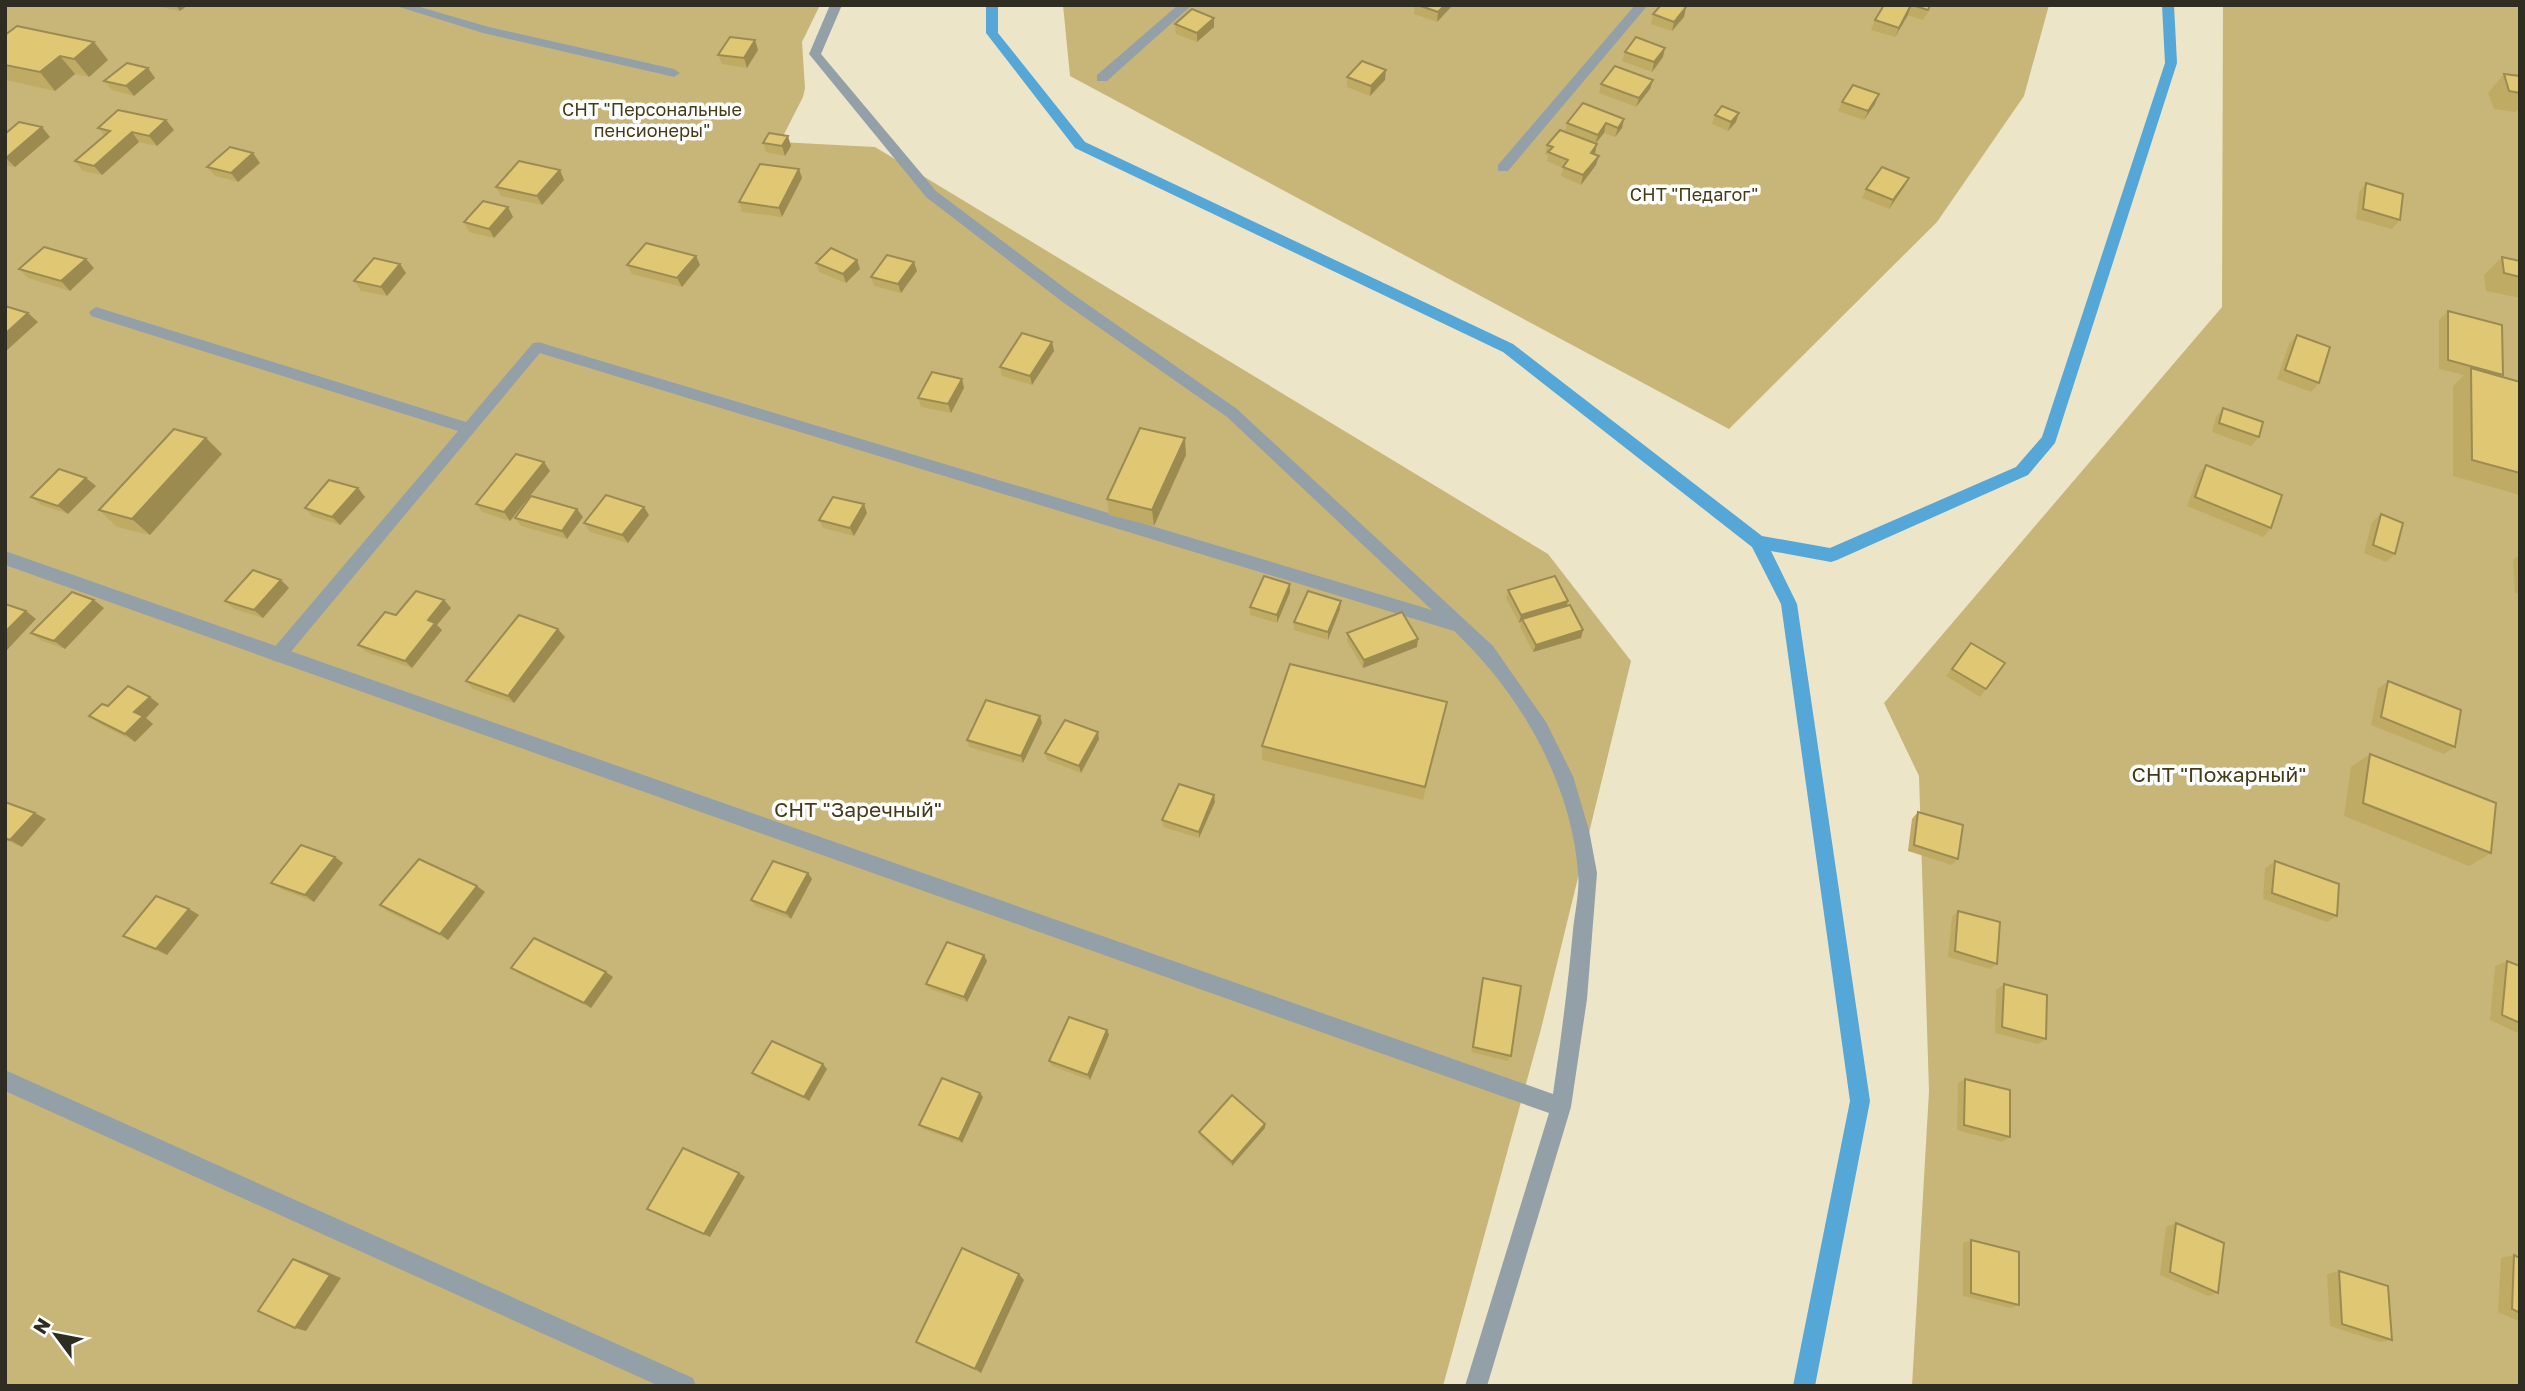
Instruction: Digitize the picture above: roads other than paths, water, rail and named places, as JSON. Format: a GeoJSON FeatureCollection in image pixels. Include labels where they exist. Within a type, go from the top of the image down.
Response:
{"type":"FeatureCollection","features":[{"type":"Feature","properties":{"kind":"street"},"geometry":{"type":"LineString","coordinates":[[400,5],[487,30],[674,73]]}},
{"type":"Feature","properties":{"kind":"street"},"geometry":{"type":"LineString","coordinates":[[836,5],[815,54],[931,194],[1069,299],[1232,413],[1487,651],[1541,727],[1564,776],[1580,830],[1588,873],[1577,999],[1561,1107],[1476,1386]]}},
{"type":"Feature","properties":{"kind":"street"},"geometry":{"type":"LineString","coordinates":[[1102,78],[1186,5]]}},
{"type":"Feature","properties":{"kind":"street"},"geometry":{"type":"LineString","coordinates":[[1503,168],[1643,5]]}},
{"type":"Feature","properties":{"kind":"street"},"geometry":{"type":"LineString","coordinates":[[96,312],[469,429]]}},
{"type":"Feature","properties":{"kind":"street"},"geometry":{"type":"LineString","coordinates":[[278,655],[538,347],[1458,625]]}},
{"type":"Feature","properties":{"kind":"street"},"geometry":{"type":"LineString","coordinates":[[5,558],[1561,1107]]}},
{"type":"Feature","properties":{"kind":"street"},"geometry":{"type":"LineString","coordinates":[[5,1080],[685,1386]]}},
{"type":"Feature","properties":{"kind":"waterway"},"geometry":{"type":"LineString","coordinates":[[992,5],[992,33],[1080,145],[1508,348],[1758,542]]}},
{"type":"Feature","properties":{"kind":"waterway"},"geometry":{"type":"LineString","coordinates":[[1758,542],[1831,555],[2022,471],[2049,439],[2171,63],[2168,5]]}},
{"type":"Feature","properties":{"kind":"waterway"},"geometry":{"type":"LineString","coordinates":[[1758,542],[1789,604],[1860,1101],[1804,1386]]}},
{"type":"Feature","properties":{"kind":"park label","name":"СНТ \"Персональные пенсионеры\""},"geometry":{"type":"Point","coordinates":[652,120]}},
{"type":"Feature","properties":{"kind":"park label","name":"СНТ \"Педагог\""},"geometry":{"type":"Point","coordinates":[1694,195]}},
{"type":"Feature","properties":{"kind":"park label","name":"СНТ \"Пожарный\""},"geometry":{"type":"Point","coordinates":[2219,775]}},
{"type":"Feature","properties":{"kind":"park label","name":"СНТ \"Заречный\""},"geometry":{"type":"Point","coordinates":[858,810]}}]}
